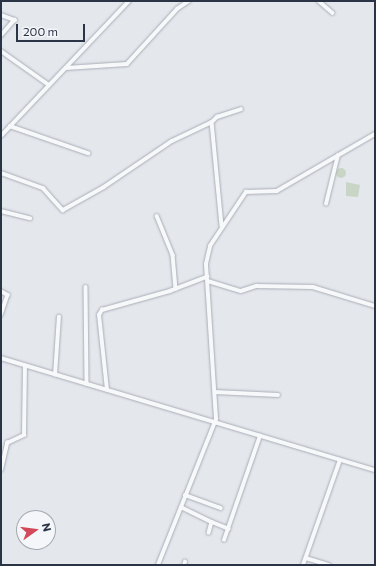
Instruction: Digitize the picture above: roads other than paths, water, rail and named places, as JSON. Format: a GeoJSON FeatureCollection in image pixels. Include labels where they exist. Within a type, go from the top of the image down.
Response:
{"type":"FeatureCollection","features":[{"type":"Feature","properties":{"kind":"street"},"geometry":{"type":"LineString","coordinates":[[1,136],[48,84],[66,68],[129,1]]}},
{"type":"Feature","properties":{"kind":"street"},"geometry":{"type":"LineString","coordinates":[[66,68],[126,64],[176,8],[190,1]]}},
{"type":"Feature","properties":{"kind":"street"},"geometry":{"type":"LineString","coordinates":[[319,1],[333,13]]}},
{"type":"Feature","properties":{"kind":"street"},"geometry":{"type":"LineString","coordinates":[[1,15],[15,20],[1,36]]}},
{"type":"Feature","properties":{"kind":"street"},"geometry":{"type":"LineString","coordinates":[[1,51],[48,84]]}},
{"type":"Feature","properties":{"kind":"street"},"geometry":{"type":"LineString","coordinates":[[1,173],[43,188],[63,210],[104,187],[172,141],[212,122],[217,117],[241,109]]}},
{"type":"Feature","properties":{"kind":"street"},"geometry":{"type":"LineString","coordinates":[[212,122],[222,226]]}},
{"type":"Feature","properties":{"kind":"street"},"geometry":{"type":"LineString","coordinates":[[10,126],[88,154]]}},
{"type":"Feature","properties":{"kind":"street"},"geometry":{"type":"LineString","coordinates":[[158,565],[214,423],[214,392],[207,279],[207,251],[222,226],[246,192],[277,191],[375,134]]}},
{"type":"Feature","properties":{"kind":"street"},"geometry":{"type":"LineString","coordinates":[[326,204],[338,155]]}},
{"type":"Feature","properties":{"kind":"street"},"geometry":{"type":"LineString","coordinates":[[1,211],[30,218]]}},
{"type":"Feature","properties":{"kind":"street"},"geometry":{"type":"LineString","coordinates":[[157,216],[173,255],[176,289]]}},
{"type":"Feature","properties":{"kind":"street"},"geometry":{"type":"LineString","coordinates":[[107,390],[99,313],[108,307],[207,279],[241,291],[256,286],[313,287],[375,306]]}},
{"type":"Feature","properties":{"kind":"street"},"geometry":{"type":"LineString","coordinates":[[86,287],[87,384]]}},
{"type":"Feature","properties":{"kind":"street"},"geometry":{"type":"LineString","coordinates":[[1,291],[8,295],[1,314]]}},
{"type":"Feature","properties":{"kind":"street"},"geometry":{"type":"LineString","coordinates":[[55,374],[59,317]]}},
{"type":"Feature","properties":{"kind":"street"},"geometry":{"type":"LineString","coordinates":[[1,358],[375,470]]}},
{"type":"Feature","properties":{"kind":"street"},"geometry":{"type":"LineString","coordinates":[[1,470],[7,443],[12,438],[19,439],[24,435],[25,366]]}},
{"type":"Feature","properties":{"kind":"street"},"geometry":{"type":"LineString","coordinates":[[214,392],[278,395]]}},
{"type":"Feature","properties":{"kind":"street"},"geometry":{"type":"LineString","coordinates":[[224,540],[260,436]]}},
{"type":"Feature","properties":{"kind":"street"},"geometry":{"type":"LineString","coordinates":[[303,565],[340,460]]}},
{"type":"Feature","properties":{"kind":"street"},"geometry":{"type":"LineString","coordinates":[[185,495],[221,508]]}},
{"type":"Feature","properties":{"kind":"street"},"geometry":{"type":"LineString","coordinates":[[180,507],[229,529]]}},
{"type":"Feature","properties":{"kind":"street"},"geometry":{"type":"LineString","coordinates":[[209,532],[212,522]]}},
{"type":"Feature","properties":{"kind":"street"},"geometry":{"type":"LineString","coordinates":[[306,558],[329,565]]}}]}
